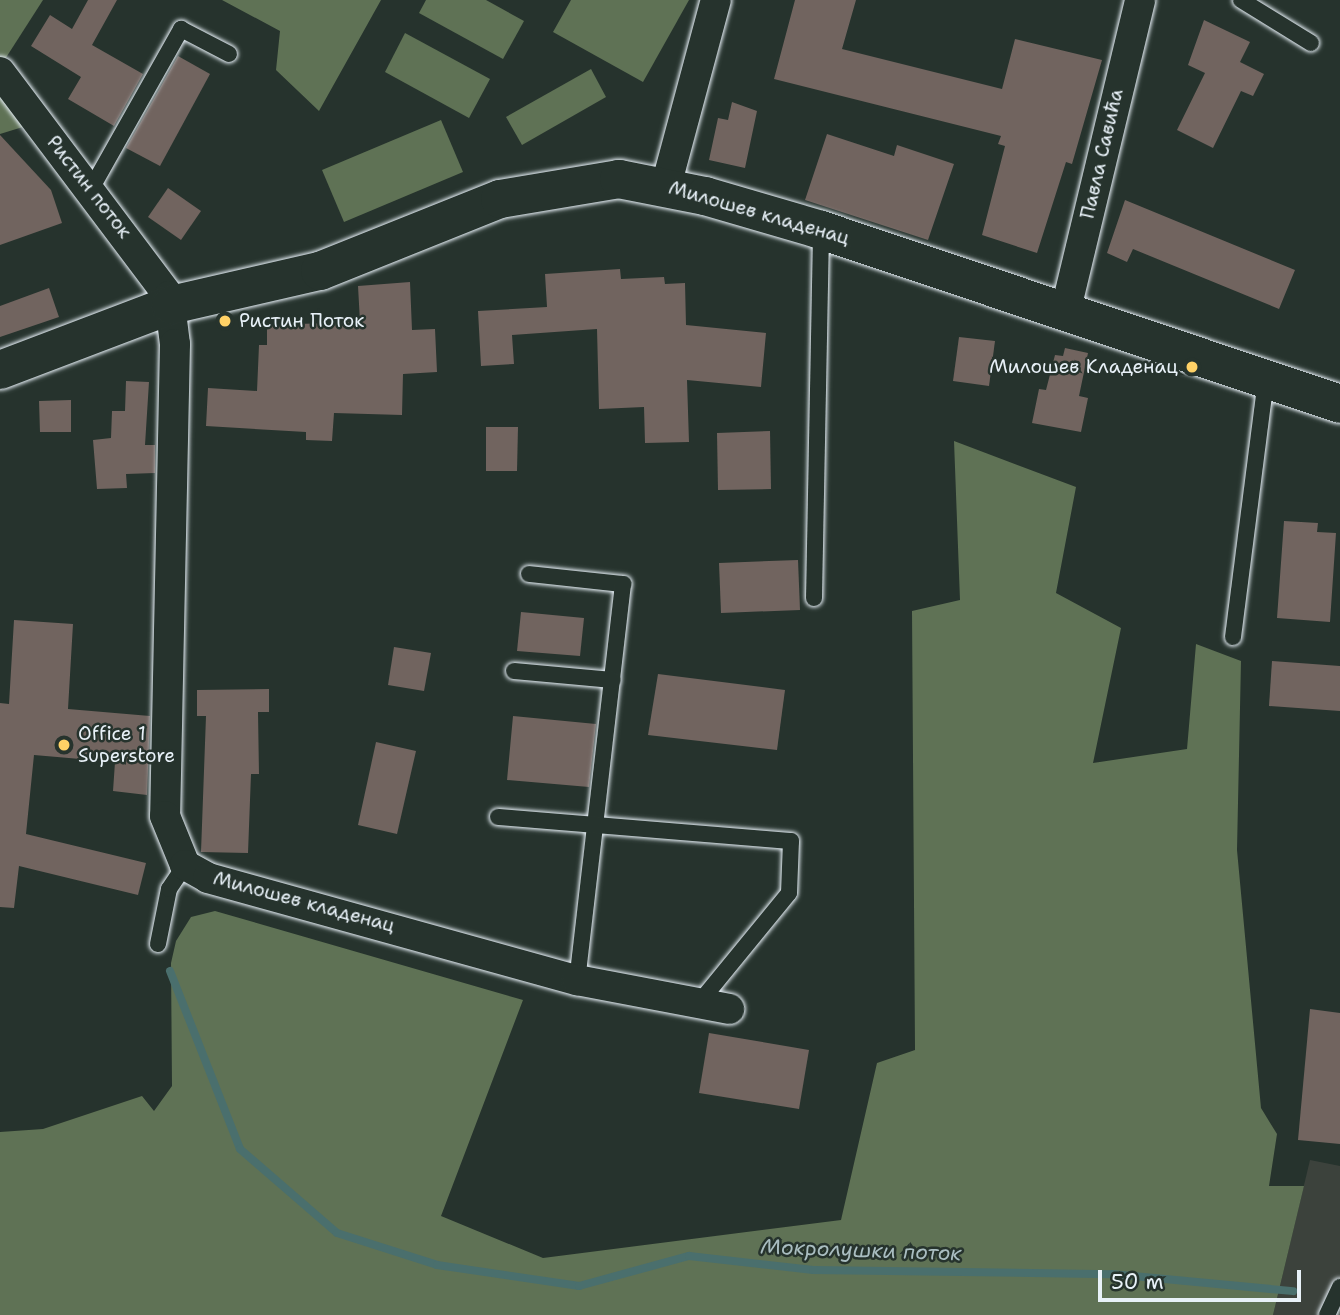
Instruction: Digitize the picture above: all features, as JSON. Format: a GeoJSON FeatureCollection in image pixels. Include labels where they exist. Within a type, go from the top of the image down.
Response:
{"type":"FeatureCollection","features":[{"type":"Feature","properties":{"kind":"street"},"geometry":{"type":"LineString","coordinates":[[666,186],[716,0]]}},
{"type":"Feature","properties":{"kind":"street","name":"Павла Савића"},"geometry":{"type":"LineString","coordinates":[[1066,309],[1140,0]]}},
{"type":"Feature","properties":{"kind":"street","name":"Ристин поток"},"geometry":{"type":"LineString","coordinates":[[0,72],[157,275],[171,305]]}},
{"type":"Feature","properties":{"kind":"street","name":"Милошев кладенац"},"geometry":{"type":"LineString","coordinates":[[0,370],[171,305],[320,271],[532,190],[619,179],[666,186],[821,230],[1066,309],[1340,404]]}},
{"type":"Feature","properties":{"kind":"street"},"geometry":{"type":"LineString","coordinates":[[171,305],[175,344],[164,816],[185,865]]}},
{"type":"Feature","properties":{"kind":"street","name":"Милошев кладенац"},"geometry":{"type":"LineString","coordinates":[[185,865],[208,878],[577,979],[729,1009]]}},
{"type":"Feature","properties":{"kind":"lane"},"geometry":{"type":"LineString","coordinates":[[1241,0],[1311,43]]}},
{"type":"Feature","properties":{"kind":"lane"},"geometry":{"type":"LineString","coordinates":[[91,189],[181,29],[229,54]]}},
{"type":"Feature","properties":{"kind":"lane"},"geometry":{"type":"LineString","coordinates":[[814,598],[821,230]]}},
{"type":"Feature","properties":{"kind":"lane"},"geometry":{"type":"LineString","coordinates":[[1233,637],[1266,377]]}},
{"type":"Feature","properties":{"kind":"lane"},"geometry":{"type":"LineString","coordinates":[[529,574],[624,584],[577,979]]}},
{"type":"Feature","properties":{"kind":"lane"},"geometry":{"type":"LineString","coordinates":[[514,671],[613,680]]}},
{"type":"Feature","properties":{"kind":"lane"},"geometry":{"type":"LineString","coordinates":[[498,817],[791,841],[789,893],[698,1004]]}},
{"type":"Feature","properties":{"kind":"lane"},"geometry":{"type":"LineString","coordinates":[[158,944],[169,889],[185,865]]}},
{"type":"Feature","properties":{"kind":"lane"},"geometry":{"type":"LineString","coordinates":[[1331,1314],[1340,1287]]}},
{"type":"Feature","properties":{"kind":"shaded area"},"geometry":{"type":"Polygon","coordinates":[[[1310,1160],[1340,1166],[1340,1315],[1273,1315],[1310,1160]]]}},
{"type":"Feature","properties":{"kind":"green space"},"geometry":{"type":"Polygon","coordinates":[[[0,0],[43,0],[0,67],[0,0]]]}},
{"type":"Feature","properties":{"kind":"green space"},"geometry":{"type":"Polygon","coordinates":[[[222,0],[381,0],[319,111],[276,70],[280,31],[222,0]]]}},
{"type":"Feature","properties":{"kind":"green space"},"geometry":{"type":"Polygon","coordinates":[[[426,0],[486,0],[524,21],[503,59],[419,13],[426,0]]]}},
{"type":"Feature","properties":{"kind":"green space"},"geometry":{"type":"Polygon","coordinates":[[[571,0],[689,0],[643,82],[553,32],[571,0]]]}},
{"type":"Feature","properties":{"kind":"green space"},"geometry":{"type":"Polygon","coordinates":[[[405,33],[490,79],[469,118],[385,72],[405,33]]]}},
{"type":"Feature","properties":{"kind":"green space"},"geometry":{"type":"Polygon","coordinates":[[[591,69],[606,97],[522,145],[506,117],[591,69]]]}},
{"type":"Feature","properties":{"kind":"green space"},"geometry":{"type":"Polygon","coordinates":[[[0,72],[39,122],[0,134],[0,72]]]}},
{"type":"Feature","properties":{"kind":"green space"},"geometry":{"type":"Polygon","coordinates":[[[441,120],[463,172],[344,222],[322,170],[441,120]]]}},
{"type":"Feature","properties":{"kind":"green space"},"geometry":{"type":"Polygon","coordinates":[[[954,441],[1076,487],[1056,593],[1121,628],[1093,763],[1187,749],[1196,644],[1241,661],[1237,850],[1261,1108],[1277,1134],[1269,1186],[1304,1186],[1273,1315],[0,1315],[0,1132],[43,1129],[142,1096],[154,1111],[172,1086],[171,963],[176,941],[191,917],[215,911],[523,1000],[441,1216],[543,1258],[841,1220],[877,1063],[915,1050],[912,611],[960,600],[954,441]]]}},
{"type":"Feature","properties":{"kind":"building"},"geometry":{"type":"Polygon","coordinates":[[[88,0],[117,0],[92,45],[143,74],[114,126],[68,99],[81,77],[31,46],[50,15],[72,29],[88,0]]]}},
{"type":"Feature","properties":{"kind":"building"},"geometry":{"type":"Polygon","coordinates":[[[795,0],[856,0],[842,49],[1002,89],[1015,39],[1102,60],[1072,164],[1066,162],[1037,253],[982,235],[1005,146],[998,144],[1001,136],[774,79],[795,0]]]}},
{"type":"Feature","properties":{"kind":"building"},"geometry":{"type":"Polygon","coordinates":[[[1204,20],[1250,42],[1240,62],[1264,74],[1253,96],[1241,91],[1213,148],[1177,130],[1205,73],[1188,65],[1204,20]]]}},
{"type":"Feature","properties":{"kind":"building"},"geometry":{"type":"Polygon","coordinates":[[[178,56],[210,74],[160,166],[126,148],[178,56]]]}},
{"type":"Feature","properties":{"kind":"building"},"geometry":{"type":"Polygon","coordinates":[[[732,102],[757,111],[745,168],[709,160],[718,118],[728,120],[732,102]]]}},
{"type":"Feature","properties":{"kind":"building"},"geometry":{"type":"Polygon","coordinates":[[[827,134],[894,156],[897,145],[954,164],[928,240],[805,200],[827,134]]]}},
{"type":"Feature","properties":{"kind":"building"},"geometry":{"type":"Polygon","coordinates":[[[0,135],[51,190],[62,223],[0,245],[0,135]]]}},
{"type":"Feature","properties":{"kind":"building"},"geometry":{"type":"Polygon","coordinates":[[[168,188],[201,211],[181,240],[148,217],[168,188]]]}},
{"type":"Feature","properties":{"kind":"building"},"geometry":{"type":"Polygon","coordinates":[[[1125,200],[1295,270],[1279,309],[1133,249],[1127,262],[1107,253],[1125,200]]]}},
{"type":"Feature","properties":{"kind":"building"},"geometry":{"type":"Polygon","coordinates":[[[620,269],[621,279],[664,277],[665,284],[685,283],[686,325],[766,333],[761,387],[687,380],[689,442],[645,443],[644,407],[599,409],[597,329],[512,335],[514,364],[481,366],[478,311],[547,307],[545,274],[620,269]]]}},
{"type":"Feature","properties":{"kind":"building"},"geometry":{"type":"Polygon","coordinates":[[[410,282],[412,330],[435,329],[437,372],[403,374],[402,415],[334,413],[332,441],[306,440],[306,432],[206,426],[208,388],[257,391],[259,345],[267,345],[267,325],[360,322],[358,286],[410,282]]]}},
{"type":"Feature","properties":{"kind":"building"},"geometry":{"type":"Polygon","coordinates":[[[49,288],[59,317],[0,337],[0,306],[49,288]]]}},
{"type":"Feature","properties":{"kind":"building"},"geometry":{"type":"Polygon","coordinates":[[[959,337],[995,341],[989,386],[953,381],[959,337]]]}},
{"type":"Feature","properties":{"kind":"building"},"geometry":{"type":"Polygon","coordinates":[[[1065,348],[1088,353],[1079,396],[1088,398],[1081,432],[1032,423],[1039,389],[1046,390],[1055,355],[1063,356],[1065,348]]]}},
{"type":"Feature","properties":{"kind":"building"},"geometry":{"type":"Polygon","coordinates":[[[126,381],[149,382],[145,445],[155,445],[155,473],[126,474],[127,488],[97,489],[93,440],[111,438],[112,411],[125,411],[126,381]]]}},
{"type":"Feature","properties":{"kind":"building"},"geometry":{"type":"Polygon","coordinates":[[[71,400],[71,432],[40,432],[39,401],[71,400]]]}},
{"type":"Feature","properties":{"kind":"building"},"geometry":{"type":"Polygon","coordinates":[[[486,427],[518,427],[517,471],[486,471],[486,427]]]}},
{"type":"Feature","properties":{"kind":"building"},"geometry":{"type":"Polygon","coordinates":[[[770,431],[771,489],[718,490],[717,433],[770,431]]]}},
{"type":"Feature","properties":{"kind":"building"},"geometry":{"type":"Polygon","coordinates":[[[1284,521],[1318,523],[1317,532],[1336,533],[1330,622],[1277,618],[1284,521]]]}},
{"type":"Feature","properties":{"kind":"building"},"geometry":{"type":"Polygon","coordinates":[[[798,560],[800,610],[721,613],[719,563],[798,560]]]}},
{"type":"Feature","properties":{"kind":"building"},"geometry":{"type":"Polygon","coordinates":[[[521,612],[584,618],[580,656],[517,651],[521,612]]]}},
{"type":"Feature","properties":{"kind":"building"},"geometry":{"type":"Polygon","coordinates":[[[14,620],[73,624],[68,709],[150,716],[147,795],[113,791],[115,762],[34,755],[26,834],[146,863],[138,895],[19,866],[14,908],[0,907],[0,703],[9,704],[14,620]]]}},
{"type":"Feature","properties":{"kind":"building"},"geometry":{"type":"Polygon","coordinates":[[[394,647],[431,653],[424,691],[388,685],[394,647]]]}},
{"type":"Feature","properties":{"kind":"building"},"geometry":{"type":"Polygon","coordinates":[[[1272,661],[1340,666],[1340,711],[1269,706],[1272,661]]]}},
{"type":"Feature","properties":{"kind":"building"},"geometry":{"type":"Polygon","coordinates":[[[658,674],[785,690],[777,750],[648,735],[658,674]]]}},
{"type":"Feature","properties":{"kind":"building"},"geometry":{"type":"Polygon","coordinates":[[[269,689],[269,712],[258,712],[259,774],[251,774],[248,853],[201,852],[206,716],[197,716],[197,690],[269,689]]]}},
{"type":"Feature","properties":{"kind":"building"},"geometry":{"type":"Polygon","coordinates":[[[513,716],[596,724],[589,787],[507,780],[513,716]]]}},
{"type":"Feature","properties":{"kind":"building"},"geometry":{"type":"Polygon","coordinates":[[[376,742],[416,751],[397,834],[358,825],[376,742]]]}},
{"type":"Feature","properties":{"kind":"building"},"geometry":{"type":"Polygon","coordinates":[[[1310,1009],[1340,1013],[1340,1144],[1298,1140],[1310,1009]]]}},
{"type":"Feature","properties":{"kind":"building"},"geometry":{"type":"Polygon","coordinates":[[[709,1033],[809,1050],[799,1109],[699,1093],[709,1033]]]}},
{"type":"Feature","properties":{"kind":"waterway","name":"Мокролушки поток"},"geometry":{"type":"LineString","coordinates":[[170,971],[240,1149],[337,1233],[437,1265],[579,1286],[689,1256],[813,1270],[1112,1274],[1293,1291]]}},
{"type":"Feature","properties":{"kind":"place","name":"Ристин Поток"},"geometry":{"type":"Point","coordinates":[225,321]}},
{"type":"Feature","properties":{"kind":"place","name":"Милошев Кладенац"},"geometry":{"type":"Point","coordinates":[1192,367]}},
{"type":"Feature","properties":{"kind":"place","name":"Office 1 Superstore"},"geometry":{"type":"Point","coordinates":[64,745]}}]}
